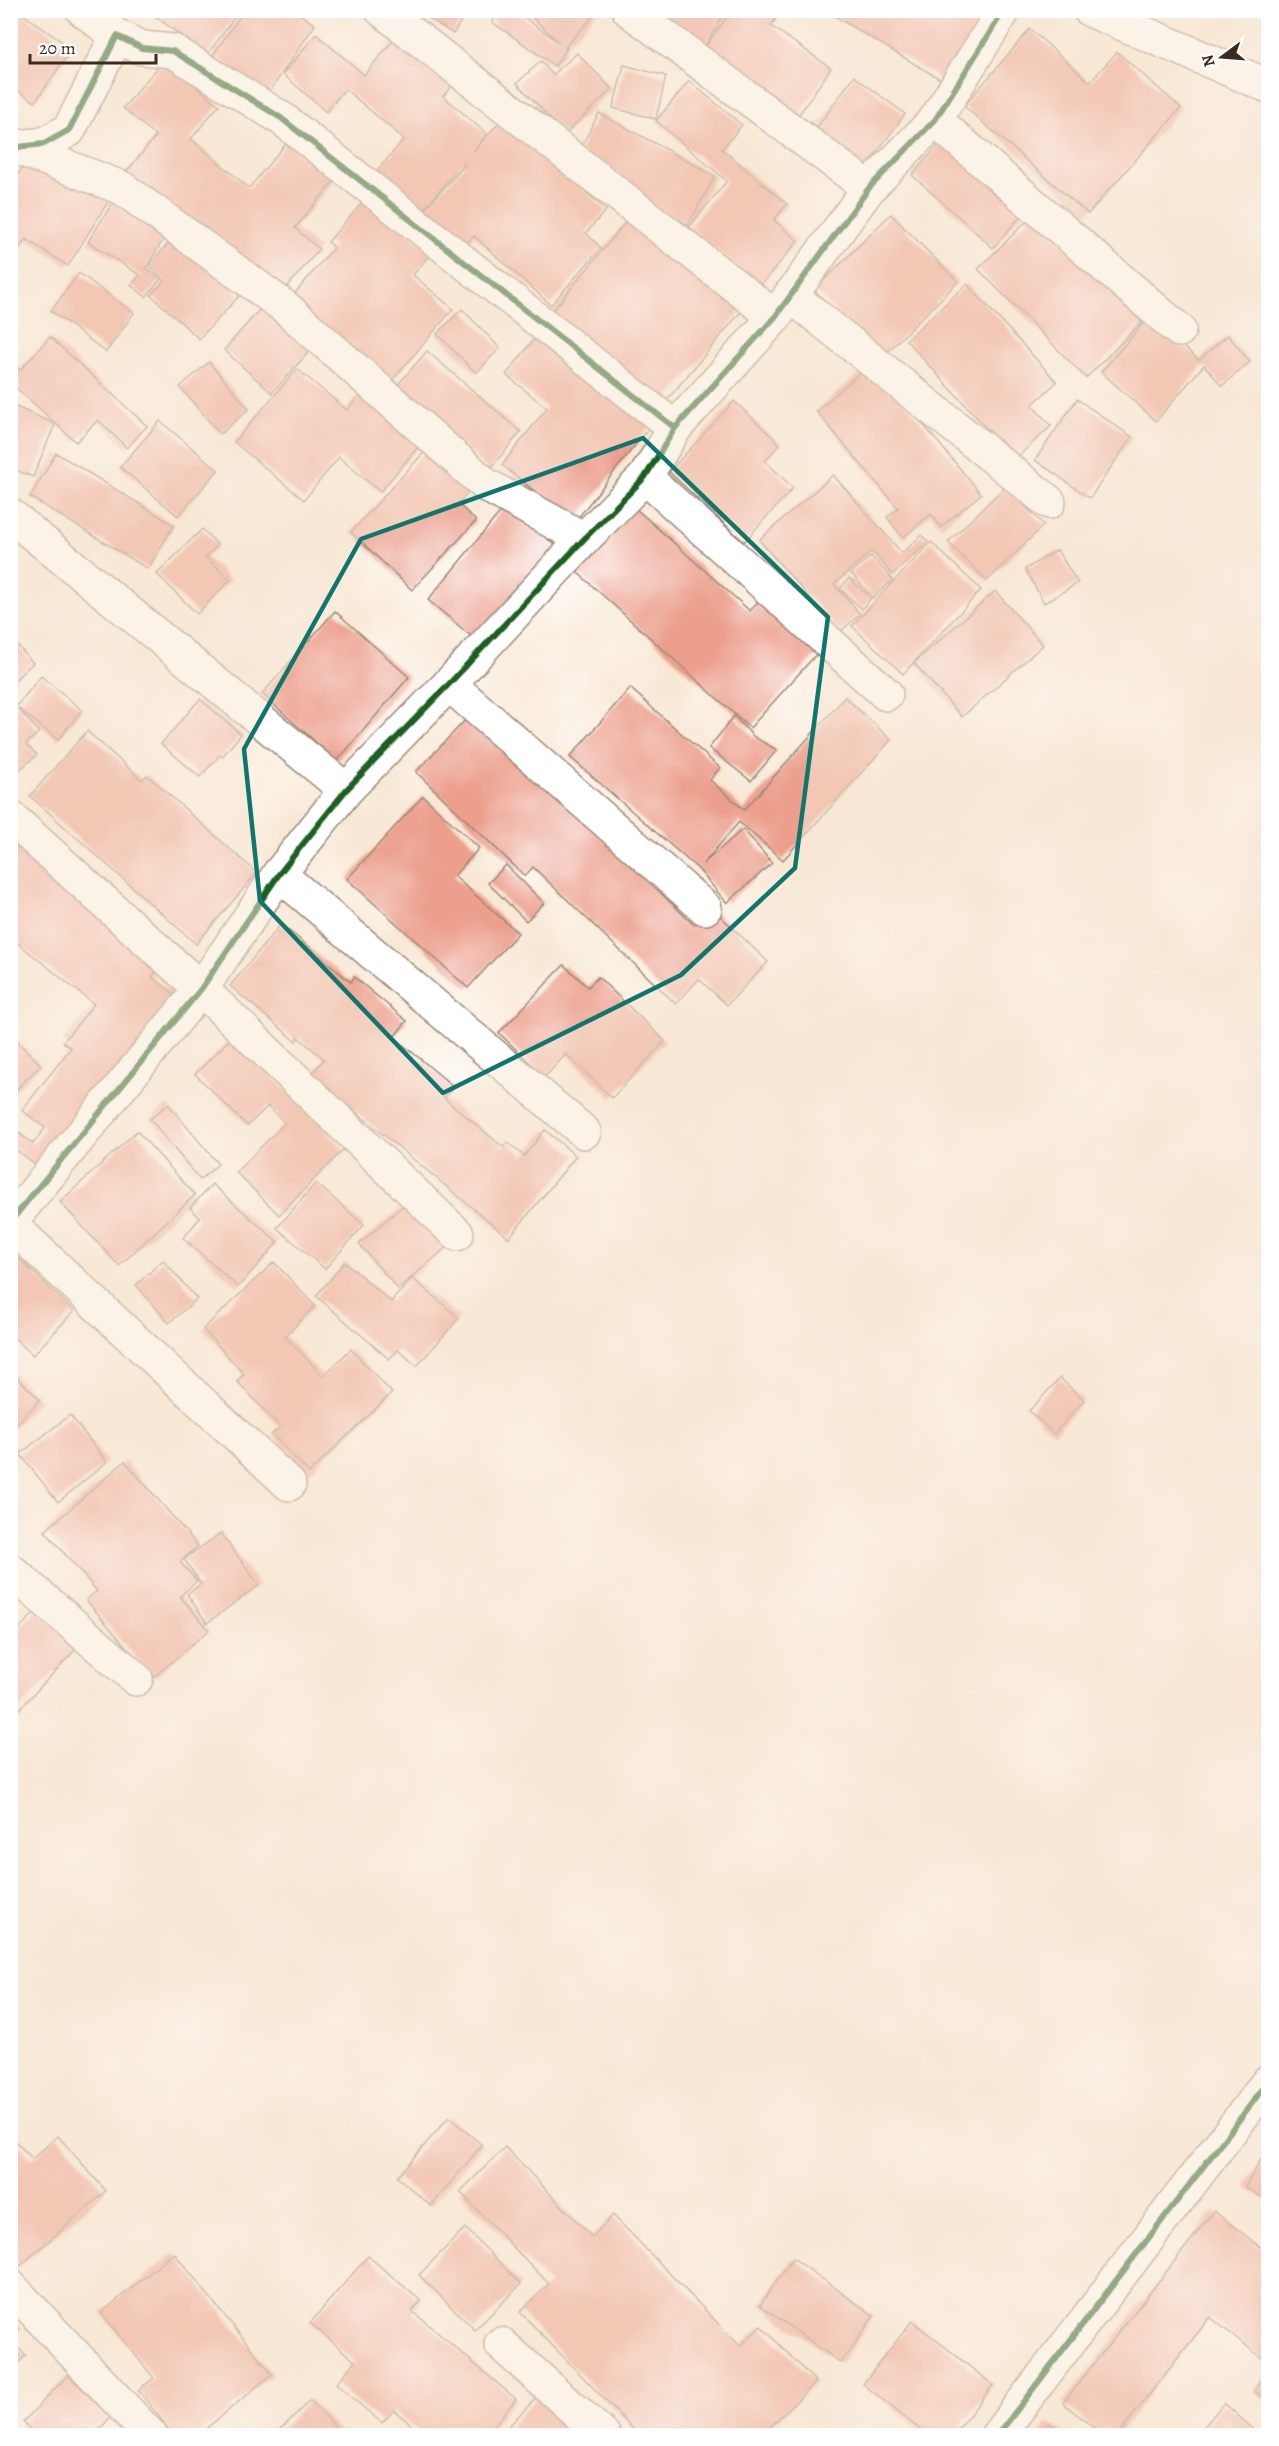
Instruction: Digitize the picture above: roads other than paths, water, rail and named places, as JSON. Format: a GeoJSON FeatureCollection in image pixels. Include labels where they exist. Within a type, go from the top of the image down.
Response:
{"type":"FeatureCollection","features":[{"type":"Feature","properties":{"kind":"street"},"geometry":{"type":"LineString","coordinates":[[83,10],[117,36],[142,48],[173,51],[281,118],[675,428]]}},
{"type":"Feature","properties":{"kind":"street"},"geometry":{"type":"LineString","coordinates":[[382,10],[1049,502]]}},
{"type":"Feature","properties":{"kind":"street"},"geometry":{"type":"LineString","coordinates":[[629,10],[869,188]]}},
{"type":"Feature","properties":{"kind":"street"},"geometry":{"type":"LineString","coordinates":[[289,1484],[10,1223],[201,989],[279,874],[346,790],[645,477],[675,428],[782,306],[869,188],[935,120],[1004,10]]}},
{"type":"Feature","properties":{"kind":"street"},"geometry":{"type":"LineString","coordinates":[[1090,10],[1269,86]]}},
{"type":"Feature","properties":{"kind":"street"},"geometry":{"type":"LineString","coordinates":[[13,147],[44,144],[69,130],[117,36]]}},
{"type":"Feature","properties":{"kind":"street"},"geometry":{"type":"LineString","coordinates":[[935,120],[1179,330]]}},
{"type":"Feature","properties":{"kind":"street"},"geometry":{"type":"LineString","coordinates":[[13,147],[122,188],[285,307],[486,485],[584,539]]}},
{"type":"Feature","properties":{"kind":"street"},"geometry":{"type":"LineString","coordinates":[[645,477],[886,694]]}},
{"type":"Feature","properties":{"kind":"street"},"geometry":{"type":"LineString","coordinates":[[10,515],[346,790]]}},
{"type":"Feature","properties":{"kind":"street"},"geometry":{"type":"LineString","coordinates":[[449,684],[705,908]]}},
{"type":"Feature","properties":{"kind":"street"},"geometry":{"type":"LineString","coordinates":[[10,817],[201,989],[457,1234]]}},
{"type":"Feature","properties":{"kind":"street"},"geometry":{"type":"LineString","coordinates":[[279,874],[584,1132]]}},
{"type":"Feature","properties":{"kind":"street"},"geometry":{"type":"LineString","coordinates":[[10,1570],[136,1678]]}},
{"type":"Feature","properties":{"kind":"street"},"geometry":{"type":"LineString","coordinates":[[997,2436],[1269,2082]]}},
{"type":"Feature","properties":{"kind":"street"},"geometry":{"type":"LineString","coordinates":[[10,2286],[151,2436]]}},
{"type":"Feature","properties":{"kind":"street"},"geometry":{"type":"LineString","coordinates":[[501,2344],[604,2436]]}}]}
